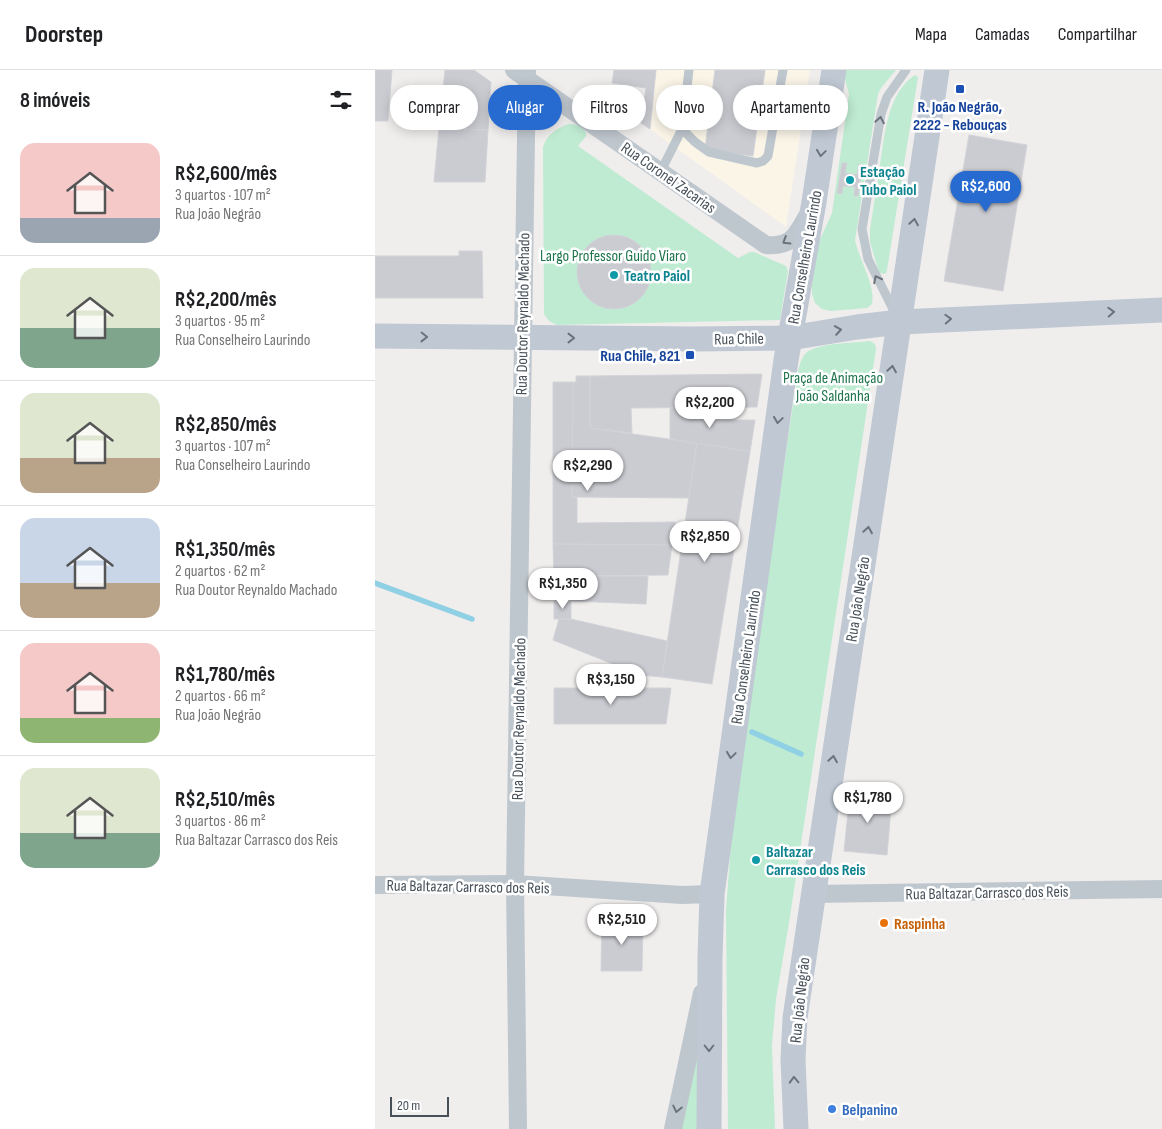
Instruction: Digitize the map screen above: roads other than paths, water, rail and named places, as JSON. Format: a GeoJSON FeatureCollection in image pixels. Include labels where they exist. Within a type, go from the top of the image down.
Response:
{"type":"FeatureCollection","features":[{"type":"Feature","properties":{"kind":"main road","name":"Rua Conselheiro Laurindo"},"geometry":{"type":"LineString","coordinates":[[709,1129],[712,894],[790,338],[814,202],[834,70]]}},
{"type":"Feature","properties":{"kind":"main road","name":"Rua João Negrão"},"geometry":{"type":"LineString","coordinates":[[795,1129],[793,1060],[795,1018],[812,894],[937,70]]}},
{"type":"Feature","properties":{"kind":"main road","name":"Rua Chile"},"geometry":{"type":"LineString","coordinates":[[375,336],[790,338],[857,326],[900,322],[1162,310]]}},
{"type":"Feature","properties":{"kind":"street","name":"Rua Coronel Zacarias"},"geometry":{"type":"LineString","coordinates":[[522,73],[766,245],[780,246],[797,235],[814,202]]}},
{"type":"Feature","properties":{"kind":"street","name":"Rua Doutor Reynaldo Machado"},"geometry":{"type":"LineString","coordinates":[[518,1129],[515,884],[522,337],[522,73]]}},
{"type":"Feature","properties":{"kind":"street","name":"Rua Baltazar Carrasco dos Reis"},"geometry":{"type":"LineString","coordinates":[[375,885],[515,884],[682,895],[712,894]]}},
{"type":"Feature","properties":{"kind":"street","name":"Rua Baltazar Carrasco dos Reis"},"geometry":{"type":"LineString","coordinates":[[812,894],[1162,889]]}},
{"type":"Feature","properties":{"kind":"street"},"geometry":{"type":"LineString","coordinates":[[673,1129],[710,958]]}},
{"type":"Feature","properties":{"kind":"lane"},"geometry":{"type":"LineString","coordinates":[[687,85],[689,70]]}},
{"type":"Feature","properties":{"kind":"lane"},"geometry":{"type":"LineString","coordinates":[[683,130],[709,152],[757,163],[763,161],[768,156],[783,70]]}},
{"type":"Feature","properties":{"kind":"lane"},"geometry":{"type":"LineString","coordinates":[[900,322],[868,259],[862,229],[881,114],[887,97],[906,70]]}},
{"type":"Feature","properties":{"kind":"lane"},"geometry":{"type":"LineString","coordinates":[[661,171],[682,130]]}},
{"type":"Feature","properties":{"kind":"waterway"},"geometry":{"type":"LineString","coordinates":[[375,583],[472,619]]}},
{"type":"Feature","properties":{"kind":"waterway"},"geometry":{"type":"LineString","coordinates":[[752,732],[801,754]]}},
{"type":"Feature","properties":{"kind":"place","name":"R. João Negrão, 2222 - Rebouças"},"geometry":{"type":"Point","coordinates":[960,89]}},
{"type":"Feature","properties":{"kind":"place","name":"Estação Tubo Paiol"},"geometry":{"type":"Point","coordinates":[850,180]}},
{"type":"Feature","properties":{"kind":"place","name":"Teatro Paiol"},"geometry":{"type":"Point","coordinates":[614,275]}},
{"type":"Feature","properties":{"kind":"place","name":"Rua Chile, 821"},"geometry":{"type":"Point","coordinates":[690,355]}},
{"type":"Feature","properties":{"kind":"place","name":"Baltazar Carrasco dos Reis"},"geometry":{"type":"Point","coordinates":[756,860]}},
{"type":"Feature","properties":{"kind":"place","name":"Raspinha"},"geometry":{"type":"Point","coordinates":[884,923]}},
{"type":"Feature","properties":{"kind":"place","name":"Belpanino"},"geometry":{"type":"Point","coordinates":[832,1109]}},
{"type":"Feature","properties":{"kind":"park label","name":"Largo Professor Guido Viaro"},"geometry":{"type":"Point","coordinates":[613,255]}},
{"type":"Feature","properties":{"kind":"park label","name":"Praça de Animação João Saldanha"},"geometry":{"type":"Point","coordinates":[833,386]}}]}
